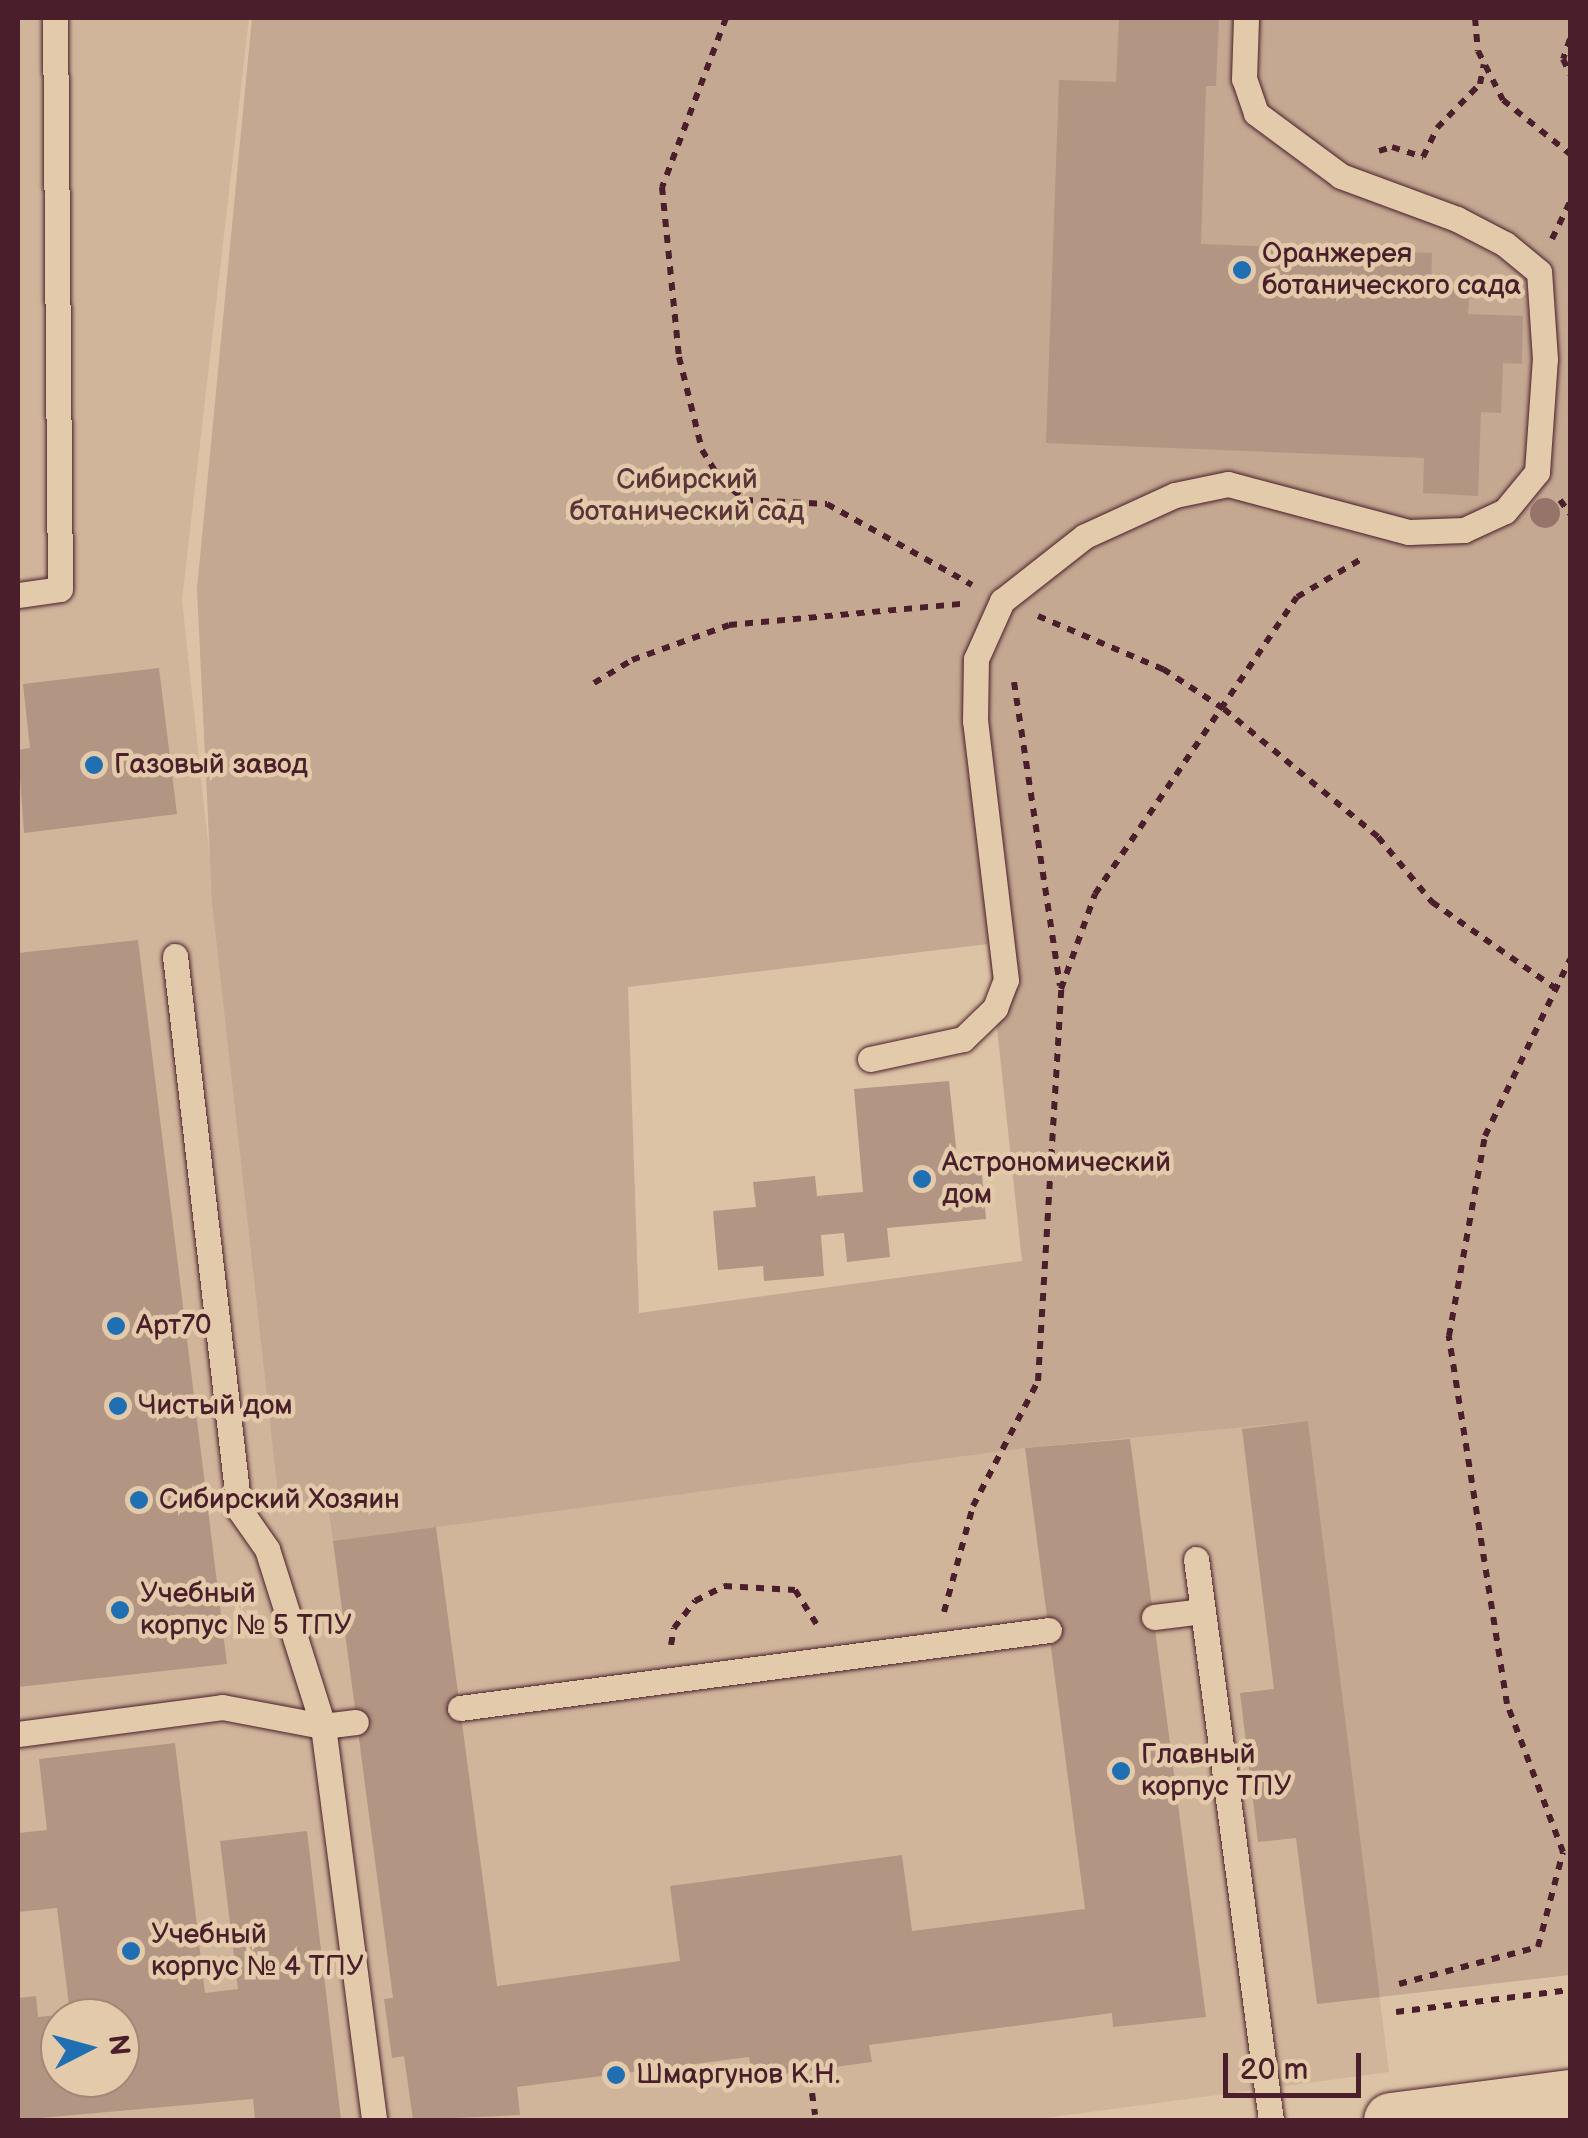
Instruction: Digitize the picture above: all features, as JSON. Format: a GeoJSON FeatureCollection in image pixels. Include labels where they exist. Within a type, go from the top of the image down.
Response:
{"type":"FeatureCollection","features":[{"type":"Feature","properties":{"kind":"main road"},"geometry":{"type":"LineString","coordinates":[[1390,2120],[1570,2098]]}},
{"type":"Feature","properties":{"kind":"lane"},"geometry":{"type":"LineString","coordinates":[[18,595],[60,590],[55,18]]}},
{"type":"Feature","properties":{"kind":"lane"},"geometry":{"type":"LineString","coordinates":[[870,1059],[963,1039],[995,1008],[1006,980],[975,720],[976,659],[1002,602],[1085,536],[1131,512],[1228,484],[1410,532],[1464,530],[1505,511],[1537,472],[1558,358],[1539,272],[1505,244],[1457,219],[1342,176],[1256,113],[1244,79],[1246,18]]}},
{"type":"Feature","properties":{"kind":"lane"},"geometry":{"type":"LineString","coordinates":[[175,956],[239,1508],[267,1549],[323,1726],[374,2120]]}},
{"type":"Feature","properties":{"kind":"lane"},"geometry":{"type":"LineString","coordinates":[[1196,1558],[1272,2120]]}},
{"type":"Feature","properties":{"kind":"lane"},"geometry":{"type":"LineString","coordinates":[[1154,1617],[1204,1611]]}},
{"type":"Feature","properties":{"kind":"lane"},"geometry":{"type":"LineString","coordinates":[[460,1708],[1049,1630]]}},
{"type":"Feature","properties":{"kind":"lane"},"geometry":{"type":"LineString","coordinates":[[18,1734],[222,1707],[323,1726],[356,1722]]}},
{"type":"Feature","properties":{"kind":"path"},"geometry":{"type":"LineString","coordinates":[[726,18],[662,187],[680,357],[702,450],[721,480],[745,500],[827,504],[854,515],[1002,602],[1164,669],[1224,709],[1378,837],[1432,902],[1556,988]]}},
{"type":"Feature","properties":{"kind":"path"},"geometry":{"type":"LineString","coordinates":[[1475,18],[1484,64],[1504,100],[1570,154]]}},
{"type":"Feature","properties":{"kind":"path"},"geometry":{"type":"LineString","coordinates":[[1570,39],[1563,59],[1570,74]]}},
{"type":"Feature","properties":{"kind":"path"},"geometry":{"type":"LineString","coordinates":[[1342,176],[1356,155],[1392,147],[1423,158],[1437,128],[1480,84],[1484,64]]}},
{"type":"Feature","properties":{"kind":"path"},"geometry":{"type":"LineString","coordinates":[[1061,989],[1095,894],[1297,597],[1410,532]]}},
{"type":"Feature","properties":{"kind":"path"},"geometry":{"type":"LineString","coordinates":[[594,683],[632,660],[729,625],[1002,602]]}},
{"type":"Feature","properties":{"kind":"path"},"geometry":{"type":"LineString","coordinates":[[934,1646],[973,1506],[1038,1381],[1061,989],[1014,679]]}},
{"type":"Feature","properties":{"kind":"path"},"geometry":{"type":"LineString","coordinates":[[1399,1984],[1538,1948],[1563,1852],[1508,1704],[1449,1336],[1485,1136],[1570,960]]}},
{"type":"Feature","properties":{"kind":"path"},"geometry":{"type":"LineString","coordinates":[[666,1681],[674,1628],[694,1600],[724,1586],[795,1590],[814,1615],[828,1660]]}},
{"type":"Feature","properties":{"kind":"path"},"geometry":{"type":"LineString","coordinates":[[1396,2012],[1570,1990]]}},
{"type":"Feature","properties":{"kind":"path"},"geometry":{"type":"LineString","coordinates":[[812,2093],[815,2115]]}},
{"type":"Feature","properties":{"kind":"shaded area"},"geometry":{"type":"Polygon","coordinates":[[[18,18],[249,18],[182,600],[279,1504],[327,1500],[333,1540],[1025,1448],[1308,1421],[1389,2072],[1030,2120],[18,2120],[18,18]]]}},
{"type":"Feature","properties":{"kind":"green space","name":"Сибирский ботанический сад"},"geometry":{"type":"Polygon","coordinates":[[[252,18],[1570,18],[1570,1975],[1380,1997],[1308,1421],[1025,1448],[333,1541],[327,1500],[279,1504],[212,902],[197,589],[252,18]],[[988,944],[628,987],[639,1313],[1022,1261],[988,944]]]}},
{"type":"Feature","properties":{"kind":"building","name":"Оранжерея ботанического сада"},"geometry":{"type":"Polygon","coordinates":[[[1119,18],[1219,18],[1216,86],[1206,86],[1201,244],[1432,253],[1431,287],[1470,288],[1468,314],[1523,316],[1522,364],[1503,363],[1501,413],[1481,412],[1478,496],[1423,493],[1424,458],[1046,443],[1059,80],[1116,82],[1119,18]]]}},
{"type":"Feature","properties":{"kind":"building","name":"Газовый завод"},"geometry":{"type":"Polygon","coordinates":[[[159,668],[177,814],[24,833],[18,750],[30,748],[23,684],[159,668]]]}},
{"type":"Feature","properties":{"kind":"building"},"geometry":{"type":"Polygon","coordinates":[[[138,940],[227,1664],[18,1687],[18,953],[138,940]]]}},
{"type":"Feature","properties":{"kind":"building","name":"Астрономический дом"},"geometry":{"type":"Polygon","coordinates":[[[949,1081],[958,1166],[981,1164],[986,1219],[887,1228],[890,1257],[847,1262],[844,1233],[821,1235],[824,1276],[764,1281],[763,1266],[718,1270],[713,1211],[756,1207],[753,1182],[815,1176],[817,1196],[863,1192],[854,1089],[949,1081]]]}},
{"type":"Feature","properties":{"kind":"building"},"geometry":{"type":"Polygon","coordinates":[[[1308,1421],[1380,1997],[1317,2004],[1296,1838],[1258,1842],[1240,1693],[1274,1689],[1242,1429],[1308,1421]]]}},
{"type":"Feature","properties":{"kind":"building","name":"Главный корпус ТПУ"},"geometry":{"type":"Polygon","coordinates":[[[1130,1439],[1206,2017],[1113,2027],[1112,2013],[869,2045],[872,2062],[752,2078],[749,2057],[517,2087],[520,2115],[413,2120],[404,2056],[392,2058],[384,1999],[393,1998],[333,1541],[436,1527],[497,1986],[680,1961],[670,1886],[902,1855],[912,1931],[1085,1909],[1025,1448],[1130,1439]]]}},
{"type":"Feature","properties":{"kind":"building","name":"Учебный корпус № 4 ТПУ"},"geometry":{"type":"Polygon","coordinates":[[[175,1743],[205,1993],[238,1989],[220,1841],[307,1831],[341,2120],[255,2120],[253,2099],[18,2120],[18,1998],[36,1996],[40,2017],[40,2098],[140,2098],[140,1998],[68,1998],[57,1908],[18,1912],[18,1833],[47,1830],[39,1759],[175,1743]]]}},
{"type":"Feature","properties":{"kind":"place","name":"Оранжерея ботанического сада"},"geometry":{"type":"Point","coordinates":[1242,270]}},
{"type":"Feature","properties":{"kind":"place","name":"Газовый завод"},"geometry":{"type":"Point","coordinates":[94,765]}},
{"type":"Feature","properties":{"kind":"place","name":"Астрономический дом"},"geometry":{"type":"Point","coordinates":[922,1179]}},
{"type":"Feature","properties":{"kind":"place","name":"Арт70"},"geometry":{"type":"Point","coordinates":[116,1326]}},
{"type":"Feature","properties":{"kind":"place","name":"Чистый дом"},"geometry":{"type":"Point","coordinates":[118,1406]}},
{"type":"Feature","properties":{"kind":"place","name":"Сибирский Хозяин"},"geometry":{"type":"Point","coordinates":[139,1500]}},
{"type":"Feature","properties":{"kind":"place","name":"Учебный корпус № 5 ТПУ"},"geometry":{"type":"Point","coordinates":[120,1610]}},
{"type":"Feature","properties":{"kind":"place","name":"Главный корпус ТПУ"},"geometry":{"type":"Point","coordinates":[1121,1771]}},
{"type":"Feature","properties":{"kind":"place","name":"Учебный корпус № 4 ТПУ"},"geometry":{"type":"Point","coordinates":[131,1951]}},
{"type":"Feature","properties":{"kind":"place","name":"Шмаргунов К.Н."},"geometry":{"type":"Point","coordinates":[616,2075]}}]}
